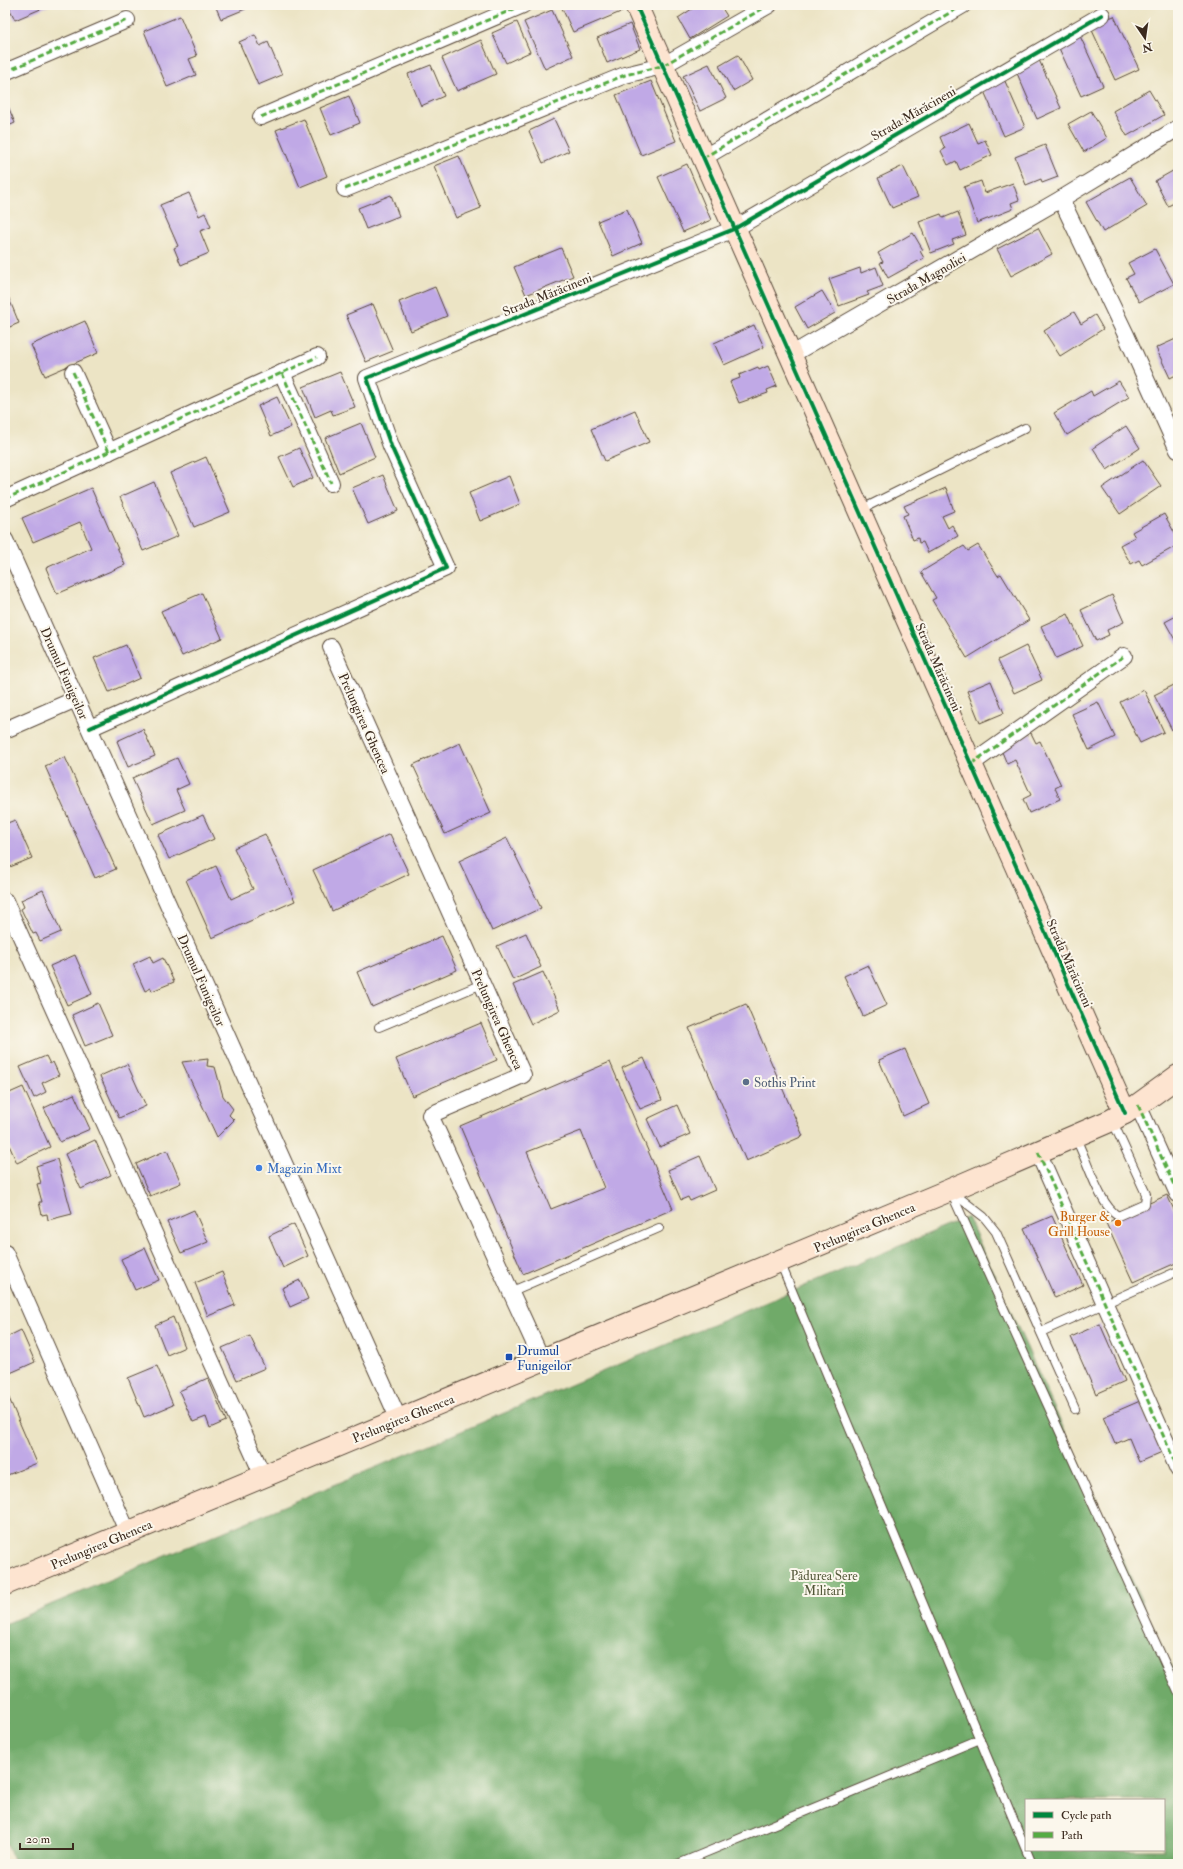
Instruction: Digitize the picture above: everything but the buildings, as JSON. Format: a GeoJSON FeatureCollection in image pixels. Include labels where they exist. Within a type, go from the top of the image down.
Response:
{"type":"FeatureCollection","features":[{"type":"Feature","properties":{"kind":"main road","name":"Strada Mărăcineni"},"geometry":{"type":"LineString","coordinates":[[636,5],[1125,1112]]}},
{"type":"Feature","properties":{"kind":"main road","name":"Prelungirea Ghencea"},"geometry":{"type":"LineString","coordinates":[[5,1584],[780,1262],[1038,1152],[1125,1112],[1178,1076]]}},
{"type":"Feature","properties":{"kind":"street"},"geometry":{"type":"LineString","coordinates":[[261,116],[523,5]]}},
{"type":"Feature","properties":{"kind":"street"},"geometry":{"type":"LineString","coordinates":[[345,189],[625,75],[662,66],[769,5]]}},
{"type":"Feature","properties":{"kind":"street"},"geometry":{"type":"LineString","coordinates":[[703,158],[963,5]]}},
{"type":"Feature","properties":{"kind":"street","name":"Strada Mărăcineni"},"geometry":{"type":"LineString","coordinates":[[90,728],[446,568],[391,446],[367,378],[734,229],[1102,15]]}},
{"type":"Feature","properties":{"kind":"street"},"geometry":{"type":"LineString","coordinates":[[5,72],[127,20]]}},
{"type":"Feature","properties":{"kind":"street","name":"Strada Magnoliei"},"geometry":{"type":"LineString","coordinates":[[790,356],[1061,199],[1178,128]]}},
{"type":"Feature","properties":{"kind":"street"},"geometry":{"type":"LineString","coordinates":[[1061,199],[1117,316],[1178,450]]}},
{"type":"Feature","properties":{"kind":"street"},"geometry":{"type":"LineString","coordinates":[[5,499],[317,357]]}},
{"type":"Feature","properties":{"kind":"street"},"geometry":{"type":"LineString","coordinates":[[73,372],[109,452]]}},
{"type":"Feature","properties":{"kind":"street"},"geometry":{"type":"LineString","coordinates":[[282,373],[331,484]]}},
{"type":"Feature","properties":{"kind":"street","name":"Drumul Funigeilor"},"geometry":{"type":"LineString","coordinates":[[5,540],[399,1420]]}},
{"type":"Feature","properties":{"kind":"street","name":"Prelungirea Ghencea"},"geometry":{"type":"LineString","coordinates":[[331,647],[523,1075],[430,1116],[542,1360]]}},
{"type":"Feature","properties":{"kind":"street"},"geometry":{"type":"LineString","coordinates":[[971,764],[1124,656]]}},
{"type":"Feature","properties":{"kind":"street"},"geometry":{"type":"LineString","coordinates":[[5,730],[76,699]]}},
{"type":"Feature","properties":{"kind":"street"},"geometry":{"type":"LineString","coordinates":[[5,902],[263,1476]]}},
{"type":"Feature","properties":{"kind":"street"},"geometry":{"type":"LineString","coordinates":[[1125,1112],[1178,1194]]}},
{"type":"Feature","properties":{"kind":"street"},"geometry":{"type":"LineString","coordinates":[[1038,1152],[1178,1469]]}},
{"type":"Feature","properties":{"kind":"street"},"geometry":{"type":"LineString","coordinates":[[5,1253],[128,1533]]}},
{"type":"Feature","properties":{"kind":"lane"},"geometry":{"type":"LineString","coordinates":[[859,510],[1026,428]]}},
{"type":"Feature","properties":{"kind":"lane"},"geometry":{"type":"LineString","coordinates":[[379,1027],[482,984]]}},
{"type":"Feature","properties":{"kind":"lane"},"geometry":{"type":"LineString","coordinates":[[1074,1136],[1102,1200],[1112,1213],[1118,1216],[1133,1210],[1145,1204],[1146,1194],[1125,1112]]}},
{"type":"Feature","properties":{"kind":"lane"},"geometry":{"type":"LineString","coordinates":[[950,1190],[993,1226],[1075,1409]]}},
{"type":"Feature","properties":{"kind":"lane"},"geometry":{"type":"LineString","coordinates":[[950,1190],[1178,1692]]}},
{"type":"Feature","properties":{"kind":"lane"},"geometry":{"type":"LineString","coordinates":[[510,1292],[659,1228]]}},
{"type":"Feature","properties":{"kind":"lane"},"geometry":{"type":"LineString","coordinates":[[780,1262],[1025,1847]]}},
{"type":"Feature","properties":{"kind":"lane"},"geometry":{"type":"LineString","coordinates":[[1041,1332],[1178,1271]]}},
{"type":"Feature","properties":{"kind":"lane"},"geometry":{"type":"LineString","coordinates":[[678,1864],[980,1738]]}},
{"type":"Feature","properties":{"kind":"lane"},"geometry":{"type":"LineString","coordinates":[[1027,1851],[1032,1864]]}},
{"type":"Feature","properties":{"kind":"green space","name":"Pădurea Sere Militari"},"geometry":{"type":"Polygon","coordinates":[[[968,1217],[1178,1682],[1178,1864],[15,1864],[5,1840],[5,1624],[968,1217]]]}},
{"type":"Feature","properties":{"kind":"marked path"},"geometry":{"type":"LineString","coordinates":[[261,117],[523,5]]}},
{"type":"Feature","properties":{"kind":"marked path"},"geometry":{"type":"LineString","coordinates":[[345,189],[625,75],[662,66],[769,5]]}},
{"type":"Feature","properties":{"kind":"marked path"},"geometry":{"type":"LineString","coordinates":[[703,158],[963,5]]}},
{"type":"Feature","properties":{"kind":"marked path"},"geometry":{"type":"LineString","coordinates":[[5,72],[127,20]]}},
{"type":"Feature","properties":{"kind":"marked path"},"geometry":{"type":"LineString","coordinates":[[5,499],[317,357]]}},
{"type":"Feature","properties":{"kind":"marked path"},"geometry":{"type":"LineString","coordinates":[[73,372],[109,452]]}},
{"type":"Feature","properties":{"kind":"marked path"},"geometry":{"type":"LineString","coordinates":[[282,373],[331,483]]}},
{"type":"Feature","properties":{"kind":"marked path"},"geometry":{"type":"LineString","coordinates":[[971,764],[1124,656]]}},
{"type":"Feature","properties":{"kind":"marked path"},"geometry":{"type":"LineString","coordinates":[[1138,1105],[1178,1194]]}},
{"type":"Feature","properties":{"kind":"marked path"},"geometry":{"type":"LineString","coordinates":[[1038,1152],[1178,1469]]}},
{"type":"Feature","properties":{"kind":"cycle path"},"geometry":{"type":"LineString","coordinates":[[636,5],[1125,1113]]}},
{"type":"Feature","properties":{"kind":"cycle path"},"geometry":{"type":"LineString","coordinates":[[90,728],[446,568],[391,446],[367,378],[734,229],[1102,15]]}},
{"type":"Feature","properties":{"kind":"place","name":"Sothis Print"},"geometry":{"type":"Point","coordinates":[746,1082]}},
{"type":"Feature","properties":{"kind":"place","name":"Magazin Mixt"},"geometry":{"type":"Point","coordinates":[259,1168]}},
{"type":"Feature","properties":{"kind":"place","name":"Burger & Grill House"},"geometry":{"type":"Point","coordinates":[1118,1223]}},
{"type":"Feature","properties":{"kind":"place","name":"Drumul Funigeilor"},"geometry":{"type":"Point","coordinates":[509,1357]}}]}
